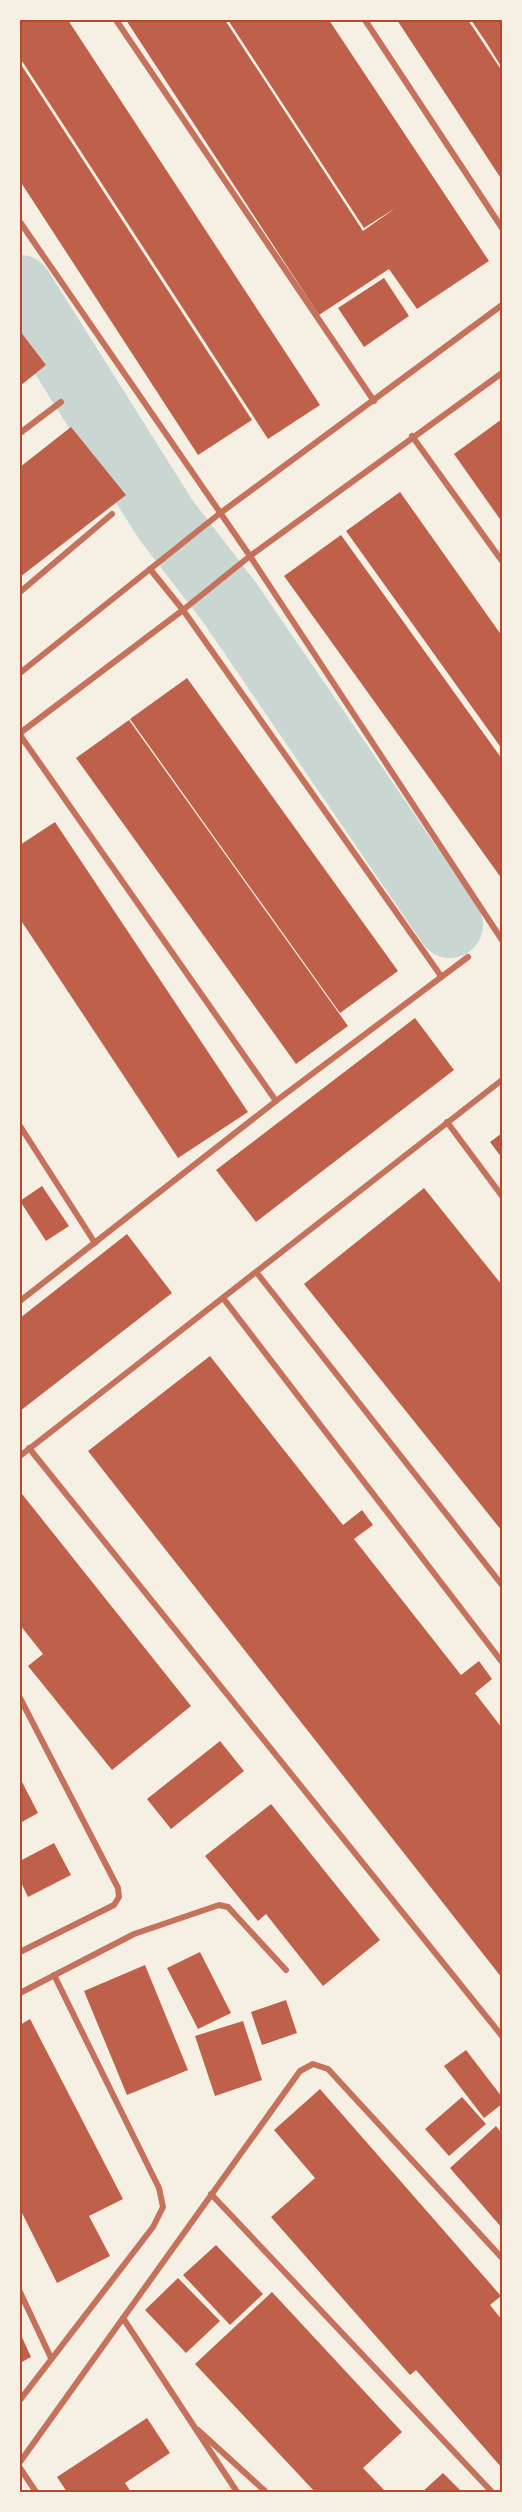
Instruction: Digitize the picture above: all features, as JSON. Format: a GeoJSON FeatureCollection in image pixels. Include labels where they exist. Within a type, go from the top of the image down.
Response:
{"type":"FeatureCollection","features":[{"type":"Feature","properties":{"kind":"street"},"geometry":{"type":"LineString","coordinates":[[116,20],[374,401]]}},
{"type":"Feature","properties":{"kind":"street"},"geometry":{"type":"LineString","coordinates":[[365,20],[502,228]]}},
{"type":"Feature","properties":{"kind":"street"},"geometry":{"type":"LineString","coordinates":[[20,222],[250,556],[502,940]]}},
{"type":"Feature","properties":{"kind":"street"},"geometry":{"type":"LineString","coordinates":[[20,673],[219,514],[502,305]]}},
{"type":"Feature","properties":{"kind":"street"},"geometry":{"type":"LineString","coordinates":[[276,1101],[20,734],[250,556],[412,436],[502,373]]}},
{"type":"Feature","properties":{"kind":"street"},"geometry":{"type":"LineString","coordinates":[[20,433],[61,402]]}},
{"type":"Feature","properties":{"kind":"street"},"geometry":{"type":"LineString","coordinates":[[412,436],[502,561]]}},
{"type":"Feature","properties":{"kind":"street"},"geometry":{"type":"LineString","coordinates":[[20,592],[112,514]]}},
{"type":"Feature","properties":{"kind":"street"},"geometry":{"type":"LineString","coordinates":[[150,569],[183,610],[441,976]]}},
{"type":"Feature","properties":{"kind":"street"},"geometry":{"type":"LineString","coordinates":[[20,1301],[276,1101],[468,957]]}},
{"type":"Feature","properties":{"kind":"street"},"geometry":{"type":"LineString","coordinates":[[20,1456],[502,1080]]}},
{"type":"Feature","properties":{"kind":"street"},"geometry":{"type":"LineString","coordinates":[[447,1122],[502,1196]]}},
{"type":"Feature","properties":{"kind":"street"},"geometry":{"type":"LineString","coordinates":[[20,1126],[95,1242]]}},
{"type":"Feature","properties":{"kind":"street"},"geometry":{"type":"LineString","coordinates":[[257,1273],[502,1585]]}},
{"type":"Feature","properties":{"kind":"street"},"geometry":{"type":"LineString","coordinates":[[223,1298],[502,1662]]}},
{"type":"Feature","properties":{"kind":"street"},"geometry":{"type":"LineString","coordinates":[[29,1448],[502,2036]]}},
{"type":"Feature","properties":{"kind":"street"},"geometry":{"type":"LineString","coordinates":[[20,1698],[118,1888],[119,1897],[114,1905],[20,1952]]}},
{"type":"Feature","properties":{"kind":"street"},"geometry":{"type":"LineString","coordinates":[[20,1993],[134,1934],[210,1906],[219,1905],[228,1907],[286,1970]]}},
{"type":"Feature","properties":{"kind":"street"},"geometry":{"type":"LineString","coordinates":[[20,2400],[153,2227],[163,2207],[159,2188],[54,1975]]}},
{"type":"Feature","properties":{"kind":"street"},"geometry":{"type":"LineString","coordinates":[[20,2462],[300,2071],[313,2064],[328,2069],[502,2258]]}},
{"type":"Feature","properties":{"kind":"street"},"geometry":{"type":"LineString","coordinates":[[212,2194],[492,2493]]}},
{"type":"Feature","properties":{"kind":"street"},"geometry":{"type":"LineString","coordinates":[[20,2292],[51,2358]]}},
{"type":"Feature","properties":{"kind":"street"},"geometry":{"type":"LineString","coordinates":[[123,2318],[237,2493]]}},
{"type":"Feature","properties":{"kind":"street"},"geometry":{"type":"LineString","coordinates":[[190,2423],[266,2493]]}},
{"type":"Feature","properties":{"kind":"street"},"geometry":{"type":"LineString","coordinates":[[20,2468],[36,2493]]}},
{"type":"Feature","properties":{"kind":"building"},"geometry":{"type":"Polygon","coordinates":[[[20,20],[68,20],[320,405],[268,439],[20,58],[20,20]]]}},
{"type":"Feature","properties":{"kind":"building"},"geometry":{"type":"Polygon","coordinates":[[[126,20],[225,20],[363,231],[397,207],[364,228],[228,20],[329,20],[489,261],[417,309],[389,269],[319,315],[126,20]]]}},
{"type":"Feature","properties":{"kind":"building"},"geometry":{"type":"Polygon","coordinates":[[[397,20],[468,20],[502,71],[502,180],[397,20]]]}},
{"type":"Feature","properties":{"kind":"building"},"geometry":{"type":"Polygon","coordinates":[[[471,20],[502,20],[502,68],[486,42],[471,20]]]}},
{"type":"Feature","properties":{"kind":"building"},"geometry":{"type":"Polygon","coordinates":[[[20,63],[252,420],[198,455],[20,181],[20,63]]]}},
{"type":"Feature","properties":{"kind":"building"},"geometry":{"type":"Polygon","coordinates":[[[384,278],[409,316],[364,347],[338,308],[384,278]]]}},
{"type":"Feature","properties":{"kind":"building"},"geometry":{"type":"Polygon","coordinates":[[[20,331],[46,365],[20,386],[20,331]]]}},
{"type":"Feature","properties":{"kind":"building"},"geometry":{"type":"Polygon","coordinates":[[[502,419],[502,522],[454,454],[502,419]]]}},
{"type":"Feature","properties":{"kind":"building"},"geometry":{"type":"Polygon","coordinates":[[[71,427],[126,495],[20,577],[20,467],[71,427]]]}},
{"type":"Feature","properties":{"kind":"building"},"geometry":{"type":"Polygon","coordinates":[[[400,492],[502,636],[502,749],[346,531],[400,492]]]}},
{"type":"Feature","properties":{"kind":"building"},"geometry":{"type":"Polygon","coordinates":[[[341,535],[502,759],[502,879],[284,576],[341,535]]]}},
{"type":"Feature","properties":{"kind":"building"},"geometry":{"type":"Polygon","coordinates":[[[187,678],[398,971],[340,1013],[130,719],[187,678]]]}},
{"type":"Feature","properties":{"kind":"building"},"geometry":{"type":"Polygon","coordinates":[[[129,720],[348,1026],[296,1064],[76,758],[129,720]]]}},
{"type":"Feature","properties":{"kind":"building"},"geometry":{"type":"Polygon","coordinates":[[[55,822],[248,1112],[178,1158],[20,919],[20,845],[55,822]]]}},
{"type":"Feature","properties":{"kind":"building"},"geometry":{"type":"Polygon","coordinates":[[[415,1018],[454,1070],[256,1222],[216,1170],[415,1018]]]}},
{"type":"Feature","properties":{"kind":"building"},"geometry":{"type":"Polygon","coordinates":[[[502,1133],[502,1158],[490,1142],[502,1133]]]}},
{"type":"Feature","properties":{"kind":"building"},"geometry":{"type":"Polygon","coordinates":[[[42,1186],[69,1226],[46,1241],[20,1201],[42,1186]]]}},
{"type":"Feature","properties":{"kind":"building"},"geometry":{"type":"Polygon","coordinates":[[[424,1188],[502,1285],[502,1531],[304,1284],[424,1188]]]}},
{"type":"Feature","properties":{"kind":"building"},"geometry":{"type":"Polygon","coordinates":[[[127,1234],[172,1293],[20,1411],[20,1318],[127,1234]]]}},
{"type":"Feature","properties":{"kind":"building"},"geometry":{"type":"Polygon","coordinates":[[[210,1356],[343,1525],[362,1510],[373,1525],[354,1539],[461,1675],[479,1661],[492,1679],[475,1693],[502,1728],[502,1978],[88,1451],[210,1356]]]}},
{"type":"Feature","properties":{"kind":"building"},"geometry":{"type":"Polygon","coordinates":[[[22,1494],[191,1706],[112,1770],[28,1666],[43,1654],[20,1625],[20,1496],[22,1494]]]}},
{"type":"Feature","properties":{"kind":"building"},"geometry":{"type":"Polygon","coordinates":[[[220,1741],[244,1771],[171,1829],[147,1799],[220,1741]]]}},
{"type":"Feature","properties":{"kind":"building"},"geometry":{"type":"Polygon","coordinates":[[[20,1778],[38,1813],[20,1823],[20,1778]]]}},
{"type":"Feature","properties":{"kind":"building"},"geometry":{"type":"Polygon","coordinates":[[[271,1804],[380,1940],[323,1986],[266,1914],[258,1921],[205,1856],[271,1804]]]}},
{"type":"Feature","properties":{"kind":"building"},"geometry":{"type":"Polygon","coordinates":[[[54,1843],[71,1875],[28,1897],[20,1880],[20,1861],[54,1843]]]}},
{"type":"Feature","properties":{"kind":"building"},"geometry":{"type":"Polygon","coordinates":[[[200,1952],[231,2013],[198,2029],[167,1968],[200,1952]]]}},
{"type":"Feature","properties":{"kind":"building"},"geometry":{"type":"Polygon","coordinates":[[[145,1965],[188,2070],[127,2095],[84,1991],[145,1965]]]}},
{"type":"Feature","properties":{"kind":"building"},"geometry":{"type":"Polygon","coordinates":[[[286,2000],[297,2033],[262,2045],[251,2012],[286,2000]]]}},
{"type":"Feature","properties":{"kind":"building"},"geometry":{"type":"Polygon","coordinates":[[[30,2019],[123,2199],[89,2216],[110,2256],[57,2283],[20,2209],[20,2025],[30,2019]]]}},
{"type":"Feature","properties":{"kind":"building"},"geometry":{"type":"Polygon","coordinates":[[[243,2021],[262,2080],[215,2096],[195,2036],[243,2021]]]}},
{"type":"Feature","properties":{"kind":"building"},"geometry":{"type":"Polygon","coordinates":[[[466,2050],[502,2097],[502,2104],[484,2118],[444,2066],[466,2050]]]}},
{"type":"Feature","properties":{"kind":"building"},"geometry":{"type":"Polygon","coordinates":[[[320,2089],[501,2296],[490,2305],[502,2320],[502,2468],[416,2370],[410,2375],[271,2217],[315,2178],[274,2130],[320,2089]]]}},
{"type":"Feature","properties":{"kind":"building"},"geometry":{"type":"Polygon","coordinates":[[[462,2097],[486,2124],[449,2156],[425,2129],[462,2097]]]}},
{"type":"Feature","properties":{"kind":"building"},"geometry":{"type":"Polygon","coordinates":[[[496,2126],[502,2134],[502,2228],[450,2168],[496,2126]]]}},
{"type":"Feature","properties":{"kind":"building"},"geometry":{"type":"Polygon","coordinates":[[[216,2245],[263,2294],[230,2325],[183,2275],[216,2245]]]}},
{"type":"Feature","properties":{"kind":"building"},"geometry":{"type":"Polygon","coordinates":[[[178,2278],[220,2321],[186,2353],[145,2310],[178,2278]]]}},
{"type":"Feature","properties":{"kind":"building"},"geometry":{"type":"Polygon","coordinates":[[[272,2292],[402,2432],[363,2468],[386,2492],[315,2492],[195,2364],[272,2292]]]}},
{"type":"Feature","properties":{"kind":"building"},"geometry":{"type":"Polygon","coordinates":[[[20,2333],[31,2357],[20,2363],[20,2333]]]}},
{"type":"Feature","properties":{"kind":"building"},"geometry":{"type":"Polygon","coordinates":[[[147,2418],[170,2453],[125,2483],[131,2492],[67,2492],[57,2477],[147,2418]]]}},
{"type":"Feature","properties":{"kind":"building"},"geometry":{"type":"Polygon","coordinates":[[[443,2473],[462,2492],[422,2492],[443,2473]]]}},
{"type":"Feature","properties":{"kind":"waterway"},"geometry":{"type":"LineString","coordinates":[[20,288],[166,520],[230,603],[450,925]]}}]}
